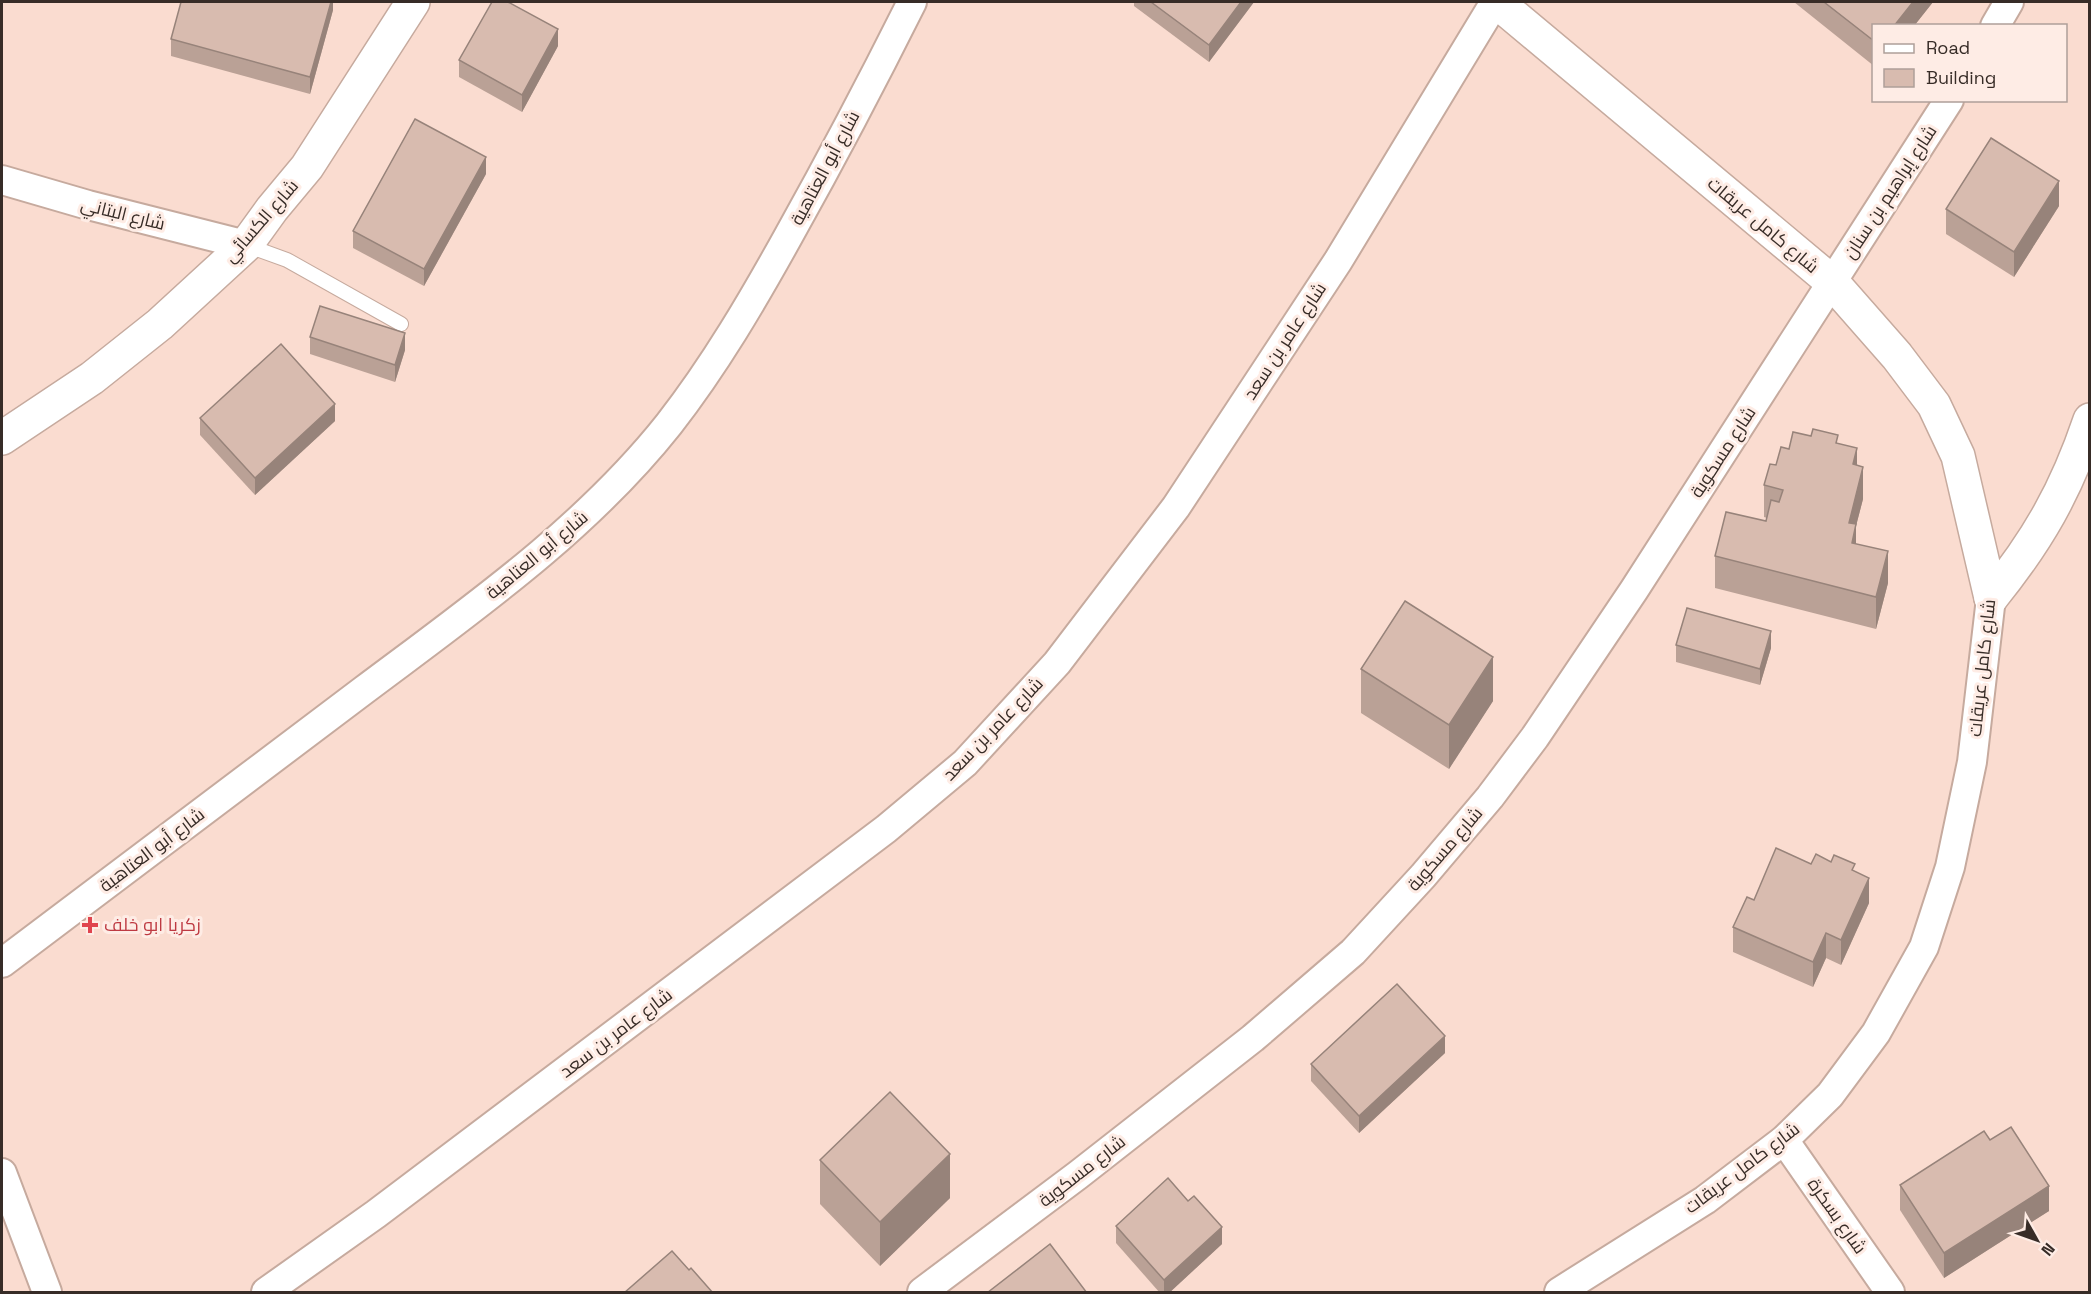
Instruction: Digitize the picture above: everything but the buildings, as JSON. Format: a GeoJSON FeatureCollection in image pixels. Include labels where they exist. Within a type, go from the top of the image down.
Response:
{"type":"FeatureCollection","features":[{"type":"Feature","properties":{"kind":"street","name":"شارع الكسائي"},"geometry":{"type":"LineString","coordinates":[[2,438],[92,378],[160,324],[246,245],[272,208],[308,167],[413,2]]}},
{"type":"Feature","properties":{"kind":"street","name":"شارع أبو العتاهية"},"geometry":{"type":"LineString","coordinates":[[2,963],[495,592],[584,516],[630,469],[669,424],[707,373],[761,285],[818,182],[912,2]]}},
{"type":"Feature","properties":{"kind":"street","name":"شارع كامل عريقات"},"geometry":{"type":"LineString","coordinates":[[1496,2],[1832,282],[1897,356],[1934,405],[1958,456],[1991,598],[1972,762],[1950,867],[1924,947],[1876,1033],[1830,1095],[1784,1140],[1705,1200],[1559,1293]]}},
{"type":"Feature","properties":{"kind":"street","name":"شارع عامر بن سعد"},"geometry":{"type":"LineString","coordinates":[[266,1293],[386,1207],[886,829],[965,763],[1057,663],[1176,507],[1338,261],[1496,2]]}},
{"type":"Feature","properties":{"kind":"street"},"geometry":{"type":"LineString","coordinates":[[1996,24],[2009,2]]}},
{"type":"Feature","properties":{"kind":"street","name":"شارع إبراهيم بن سنان"},"geometry":{"type":"LineString","coordinates":[[1832,282],[1948,102]]}},
{"type":"Feature","properties":{"kind":"street","name":"شارع البتاني"},"geometry":{"type":"LineString","coordinates":[[2,180],[88,205],[246,245]]}},
{"type":"Feature","properties":{"kind":"street","name":"شارع مسكوية"},"geometry":{"type":"LineString","coordinates":[[922,1293],[1078,1175],[1252,1038],[1353,952],[1423,876],[1490,797],[1535,737],[1634,590],[1832,282]]}},
{"type":"Feature","properties":{"kind":"street"},"geometry":{"type":"LineString","coordinates":[[1991,598],[2020,562],[2048,518],[2071,474],[2090,420]]}},
{"type":"Feature","properties":{"kind":"street","name":"شارع بسكرة"},"geometry":{"type":"LineString","coordinates":[[1784,1140],[1890,1293]]}},
{"type":"Feature","properties":{"kind":"street"},"geometry":{"type":"LineString","coordinates":[[2,1173],[47,1293]]}},
{"type":"Feature","properties":{"kind":"lane"},"geometry":{"type":"LineString","coordinates":[[246,245],[287,260],[401,324]]}},
{"type":"Feature","properties":{"kind":"place","name":"زكريا ابو خلف"},"geometry":{"type":"Point","coordinates":[90,925]}}]}
